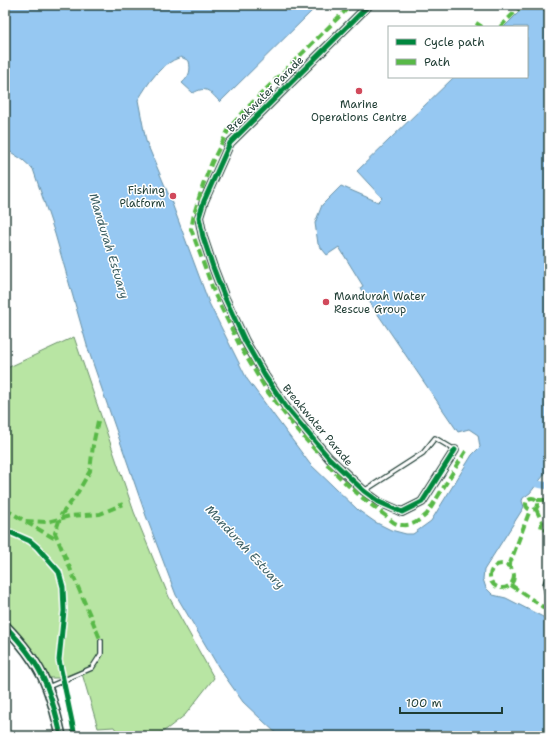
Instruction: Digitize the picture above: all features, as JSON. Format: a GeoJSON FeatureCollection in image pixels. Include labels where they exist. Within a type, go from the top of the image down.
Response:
{"type":"FeatureCollection","features":[{"type":"Feature","properties":{"kind":"street","name":"Breakwater Parade"},"geometry":{"type":"LineString","coordinates":[[369,5],[230,143],[204,201],[199,218],[212,267],[244,341],[265,376],[286,407],[325,452],[364,491],[379,502],[402,512],[422,502],[455,450]]}},
{"type":"Feature","properties":{"kind":"street"},"geometry":{"type":"LineString","coordinates":[[549,579],[547,585],[549,594]]}},
{"type":"Feature","properties":{"kind":"street"},"geometry":{"type":"LineString","coordinates":[[5,626],[34,660],[48,687],[61,736]]}},
{"type":"Feature","properties":{"kind":"lane"},"geometry":{"type":"LineString","coordinates":[[364,491],[423,453],[435,438],[455,450]]}},
{"type":"Feature","properties":{"kind":"lane"},"geometry":{"type":"LineString","coordinates":[[48,687],[92,668],[101,654],[101,641]]}},
{"type":"Feature","properties":{"kind":"green space"},"geometry":{"type":"Polygon","coordinates":[[[74,337],[134,512],[169,597],[214,678],[185,715],[155,736],[120,736],[114,727],[98,728],[81,670],[61,678],[50,678],[25,641],[5,618],[5,369],[74,337]]]}},
{"type":"Feature","properties":{"kind":"water","name":"Mandurah Estuary"},"geometry":{"type":"Polygon","coordinates":[[[5,5],[318,5],[220,102],[208,91],[202,90],[193,93],[182,83],[189,73],[190,67],[189,61],[181,57],[167,64],[156,74],[138,100],[146,141],[170,198],[209,303],[247,379],[310,464],[358,510],[375,522],[391,530],[406,534],[413,534],[431,521],[472,455],[480,447],[478,435],[469,429],[458,432],[360,288],[363,286],[339,247],[327,255],[318,244],[315,223],[322,205],[341,186],[378,202],[382,198],[357,171],[453,78],[528,78],[528,26],[505,26],[526,5],[549,5],[549,463],[544,475],[530,493],[523,498],[522,501],[524,507],[484,570],[483,579],[486,588],[493,595],[506,598],[549,619],[549,736],[279,736],[243,702],[219,668],[176,595],[146,516],[88,349],[55,234],[33,169],[9,151],[5,152],[5,5]]]}},
{"type":"Feature","properties":{"kind":"waterway"},"geometry":{"type":"LineString","coordinates":[[537,484],[549,486]]}},
{"type":"Feature","properties":{"kind":"marked path"},"geometry":{"type":"LineString","coordinates":[[317,452],[297,430],[267,391],[241,348],[215,295],[191,229],[203,185],[212,162],[230,127],[250,105],[351,5]]}},
{"type":"Feature","properties":{"kind":"marked path"},"geometry":{"type":"LineString","coordinates":[[501,26],[522,5]]}},
{"type":"Feature","properties":{"kind":"marked path"},"geometry":{"type":"LineString","coordinates":[[476,23],[480,26]]}},
{"type":"Feature","properties":{"kind":"marked path"},"geometry":{"type":"LineString","coordinates":[[98,421],[90,471],[75,497],[61,515],[55,533],[101,641]]}},
{"type":"Feature","properties":{"kind":"marked path"},"geometry":{"type":"LineString","coordinates":[[327,464],[355,492],[391,521],[400,525],[409,525],[427,514],[466,451]]}},
{"type":"Feature","properties":{"kind":"marked path"},"geometry":{"type":"LineString","coordinates":[[534,498],[537,499],[538,504],[537,509],[530,510],[527,509],[526,502],[527,499],[534,498]]}},
{"type":"Feature","properties":{"kind":"marked path"},"geometry":{"type":"LineString","coordinates":[[537,500],[549,500]]}},
{"type":"Feature","properties":{"kind":"marked path"},"geometry":{"type":"LineString","coordinates":[[5,509],[25,521],[47,522],[70,516],[100,514],[123,504]]}},
{"type":"Feature","properties":{"kind":"marked path"},"geometry":{"type":"LineString","coordinates":[[536,509],[542,522],[541,529],[549,530]]}},
{"type":"Feature","properties":{"kind":"marked path"},"geometry":{"type":"LineString","coordinates":[[509,566],[530,510]]}},
{"type":"Feature","properties":{"kind":"marked path"},"geometry":{"type":"LineString","coordinates":[[549,511],[549,518]]}},
{"type":"Feature","properties":{"kind":"marked path"},"geometry":{"type":"LineString","coordinates":[[26,522],[57,540]]}},
{"type":"Feature","properties":{"kind":"marked path"},"geometry":{"type":"LineString","coordinates":[[497,564],[507,564],[514,571],[514,576],[514,581],[507,588],[497,588],[490,581],[490,571],[497,564]]}},
{"type":"Feature","properties":{"kind":"marked path"},"geometry":{"type":"LineString","coordinates":[[511,585],[543,607],[549,609]]}},
{"type":"Feature","properties":{"kind":"cycle path"},"geometry":{"type":"LineString","coordinates":[[369,5],[230,143],[204,201],[199,217],[203,237],[225,298],[245,341],[265,376],[286,407],[329,458],[364,491],[379,502],[402,512],[422,502],[455,450]]}},
{"type":"Feature","properties":{"kind":"cycle path"},"geometry":{"type":"LineString","coordinates":[[5,530],[30,541],[59,572],[63,587],[64,611],[59,660],[75,736]]}},
{"type":"Feature","properties":{"kind":"cycle path"},"geometry":{"type":"LineString","coordinates":[[5,626],[36,664],[53,703],[61,736]]}},
{"type":"Feature","properties":{"kind":"place","name":"Marine Operations Centre"},"geometry":{"type":"Point","coordinates":[359,91]}},
{"type":"Feature","properties":{"kind":"place","name":"Fishing Platform"},"geometry":{"type":"Point","coordinates":[173,196]}},
{"type":"Feature","properties":{"kind":"place","name":"Mandurah Water Rescue Group"},"geometry":{"type":"Point","coordinates":[326,302]}}]}
